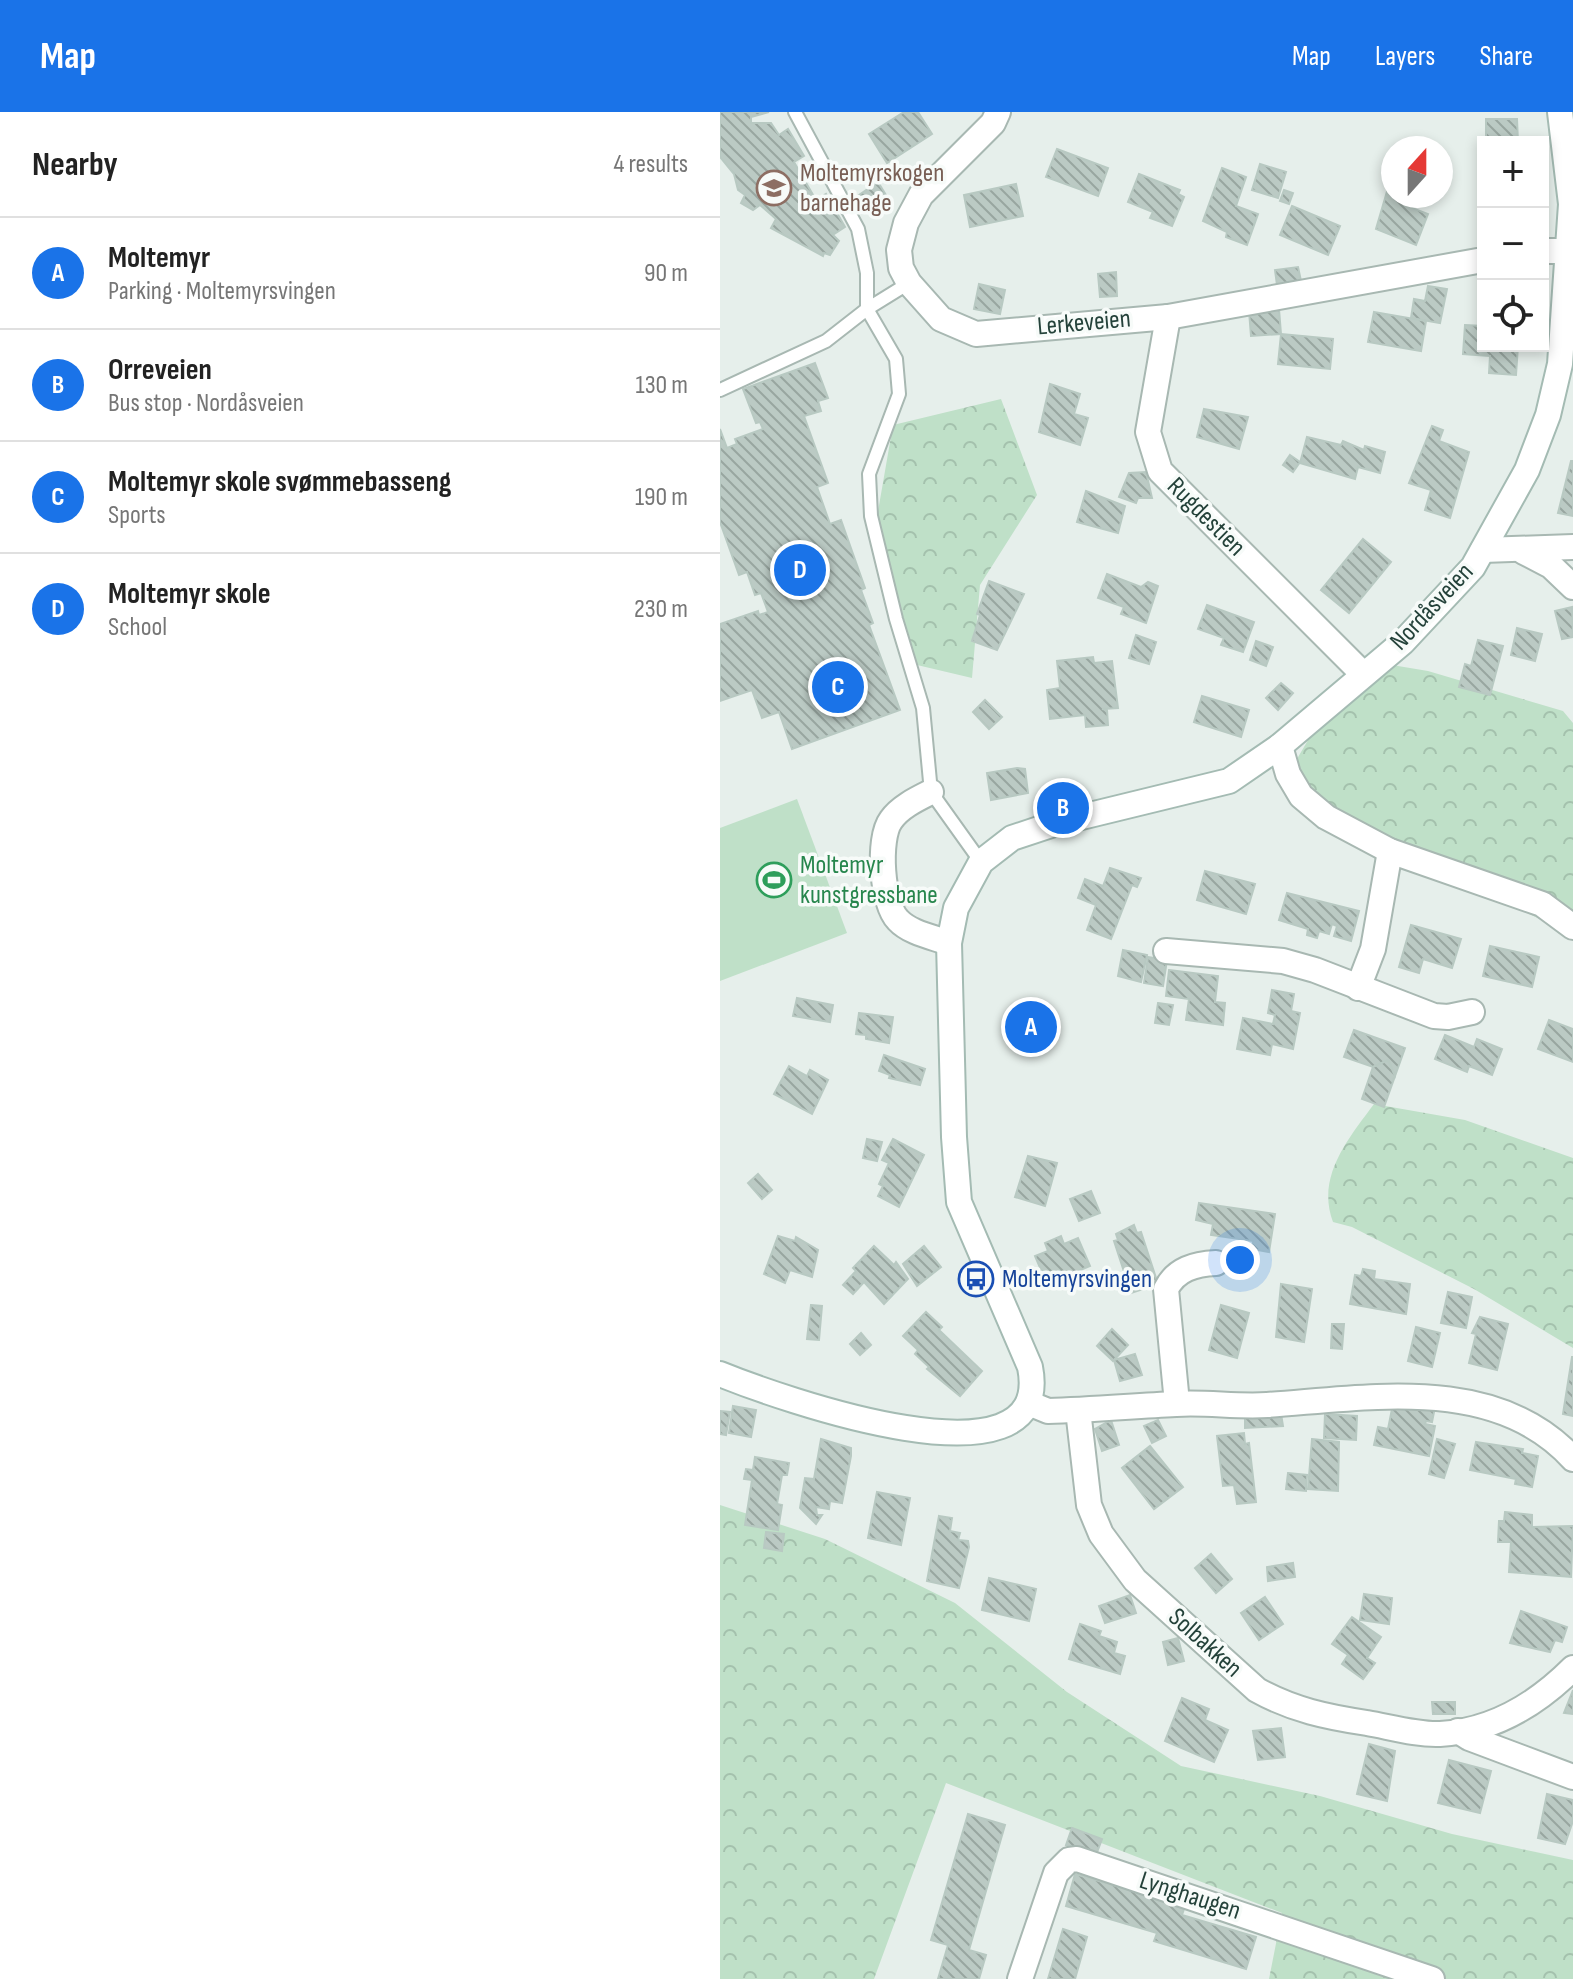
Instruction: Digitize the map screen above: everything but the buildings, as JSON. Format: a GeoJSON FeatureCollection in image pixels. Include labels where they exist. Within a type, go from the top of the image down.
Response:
{"type":"FeatureCollection","features":[{"type":"Feature","properties":{"kind":"street","name":"Lerkeveien"},"geometry":{"type":"LineString","coordinates":[[998,112],[993,123],[921,195],[906,223],[899,250],[901,268],[909,283],[941,319],[976,334],[1168,317],[1477,261]]}},
{"type":"Feature","properties":{"kind":"street","name":"Nordåsveien"},"geometry":{"type":"LineString","coordinates":[[981,862],[1012,838],[1057,823],[1229,781],[1280,746],[1363,674],[1431,614],[1473,567],[1527,470],[1548,415],[1560,364],[1572,252],[1571,204],[1560,112]]}},
{"type":"Feature","properties":{"kind":"street"},"geometry":{"type":"LineString","coordinates":[[1549,251],[1572,252]]}},
{"type":"Feature","properties":{"kind":"street","name":"Rugdestien"},"geometry":{"type":"LineString","coordinates":[[1168,317],[1148,432],[1160,471],[1363,674]]}},
{"type":"Feature","properties":{"kind":"street"},"geometry":{"type":"LineString","coordinates":[[1483,550],[1573,547]]}},
{"type":"Feature","properties":{"kind":"street"},"geometry":{"type":"LineString","coordinates":[[1518,549],[1551,566],[1573,587]]}},
{"type":"Feature","properties":{"kind":"street"},"geometry":{"type":"LineString","coordinates":[[1280,746],[1288,774],[1301,796],[1326,817],[1390,851],[1513,891],[1542,904],[1573,927]]}},
{"type":"Feature","properties":{"kind":"street"},"geometry":{"type":"LineString","coordinates":[[931,792],[907,805],[889,822],[882,841],[887,899],[895,918],[904,926],[949,943]]}},
{"type":"Feature","properties":{"kind":"street"},"geometry":{"type":"LineString","coordinates":[[1358,988],[1373,949],[1390,851]]}},
{"type":"Feature","properties":{"kind":"street"},"geometry":{"type":"LineString","coordinates":[[720,1374],[847,1418],[897,1429],[962,1432],[1011,1423],[1031,1404],[1035,1389],[1030,1367],[959,1202],[954,1137],[949,943],[956,908],[968,880],[981,862]]}},
{"type":"Feature","properties":{"kind":"street"},"geometry":{"type":"LineString","coordinates":[[1166,951],[1283,961],[1434,1016],[1448,1017],[1472,1012]]}},
{"type":"Feature","properties":{"kind":"street"},"geometry":{"type":"LineString","coordinates":[[1177,1403],[1166,1289],[1180,1272],[1199,1264],[1216,1263]]}},
{"type":"Feature","properties":{"kind":"street"},"geometry":{"type":"LineString","coordinates":[[1031,1404],[1048,1411],[1177,1403],[1264,1405],[1367,1396],[1464,1401],[1504,1413],[1541,1431],[1573,1459]]}},
{"type":"Feature","properties":{"kind":"street","name":"Solbakken"},"geometry":{"type":"LineString","coordinates":[[1078,1410],[1089,1505],[1101,1534],[1135,1580],[1257,1690],[1313,1714],[1437,1734],[1504,1719],[1551,1691],[1573,1668]]}},
{"type":"Feature","properties":{"kind":"street","name":"Solbakken"},"geometry":{"type":"LineString","coordinates":[[1458,1731],[1469,1738],[1573,1777]]}},
{"type":"Feature","properties":{"kind":"street","name":"Lynghaugen"},"geometry":{"type":"LineString","coordinates":[[1020,1979],[1056,1873],[1069,1860],[1077,1859],[1432,1979]]}},
{"type":"Feature","properties":{"kind":"lane"},"geometry":{"type":"LineString","coordinates":[[795,112],[858,229],[867,273],[867,309],[896,359],[900,376],[899,394],[869,474],[871,516],[896,619],[923,708],[931,792],[981,862]]}},
{"type":"Feature","properties":{"kind":"lane"},"geometry":{"type":"LineString","coordinates":[[720,390],[826,341],[867,309],[909,283]]}},
{"type":"Feature","properties":{"kind":"green space"},"geometry":{"type":"Polygon","coordinates":[[[1001,399],[1037,495],[980,585],[972,678],[917,665],[873,540],[893,425],[1001,399]]]}},
{"type":"Feature","properties":{"kind":"green space"},"geometry":{"type":"Polygon","coordinates":[[[1356,659],[1428,671],[1563,711],[1573,723],[1573,935],[1479,890],[1348,841],[1291,769],[1356,659]]]}},
{"type":"Feature","properties":{"kind":"green space","name":"Moltemyr kunstgressbane"},"geometry":{"type":"Polygon","coordinates":[[[797,799],[847,933],[720,981],[720,828],[797,799]]]}},
{"type":"Feature","properties":{"kind":"green space"},"geometry":{"type":"Polygon","coordinates":[[[1374,1104],[1465,1120],[1573,1158],[1573,1348],[1474,1289],[1352,1227],[1333,1222],[1329,1190],[1337,1159],[1374,1104]]]}},
{"type":"Feature","properties":{"kind":"green space"},"geometry":{"type":"Polygon","coordinates":[[[720,1505],[825,1539],[955,1603],[1067,1692],[1181,1766],[1320,1796],[1452,1834],[1573,1860],[1573,1979],[1269,1979],[1282,1913],[946,1783],[874,1979],[720,1979],[720,1505]]]}},
{"type":"Feature","properties":{"kind":"place","name":"Moltemyrskogen barnehage"},"geometry":{"type":"Point","coordinates":[774,188]}},
{"type":"Feature","properties":{"kind":"place","name":"Moltemyr skole"},"geometry":{"type":"Point","coordinates":[800,570]}},
{"type":"Feature","properties":{"kind":"place","name":"Moltemyr skole svømmebasseng"},"geometry":{"type":"Point","coordinates":[838,687]}},
{"type":"Feature","properties":{"kind":"place","name":"Orreveien"},"geometry":{"type":"Point","coordinates":[1063,808]}},
{"type":"Feature","properties":{"kind":"place","name":"Moltemyr kunstgressbane"},"geometry":{"type":"Point","coordinates":[774,880]}},
{"type":"Feature","properties":{"kind":"place","name":"Moltemyr"},"geometry":{"type":"Point","coordinates":[1031,1027]}},
{"type":"Feature","properties":{"kind":"place","name":"Moltemyrsvingen"},"geometry":{"type":"Point","coordinates":[976,1279]}}]}
